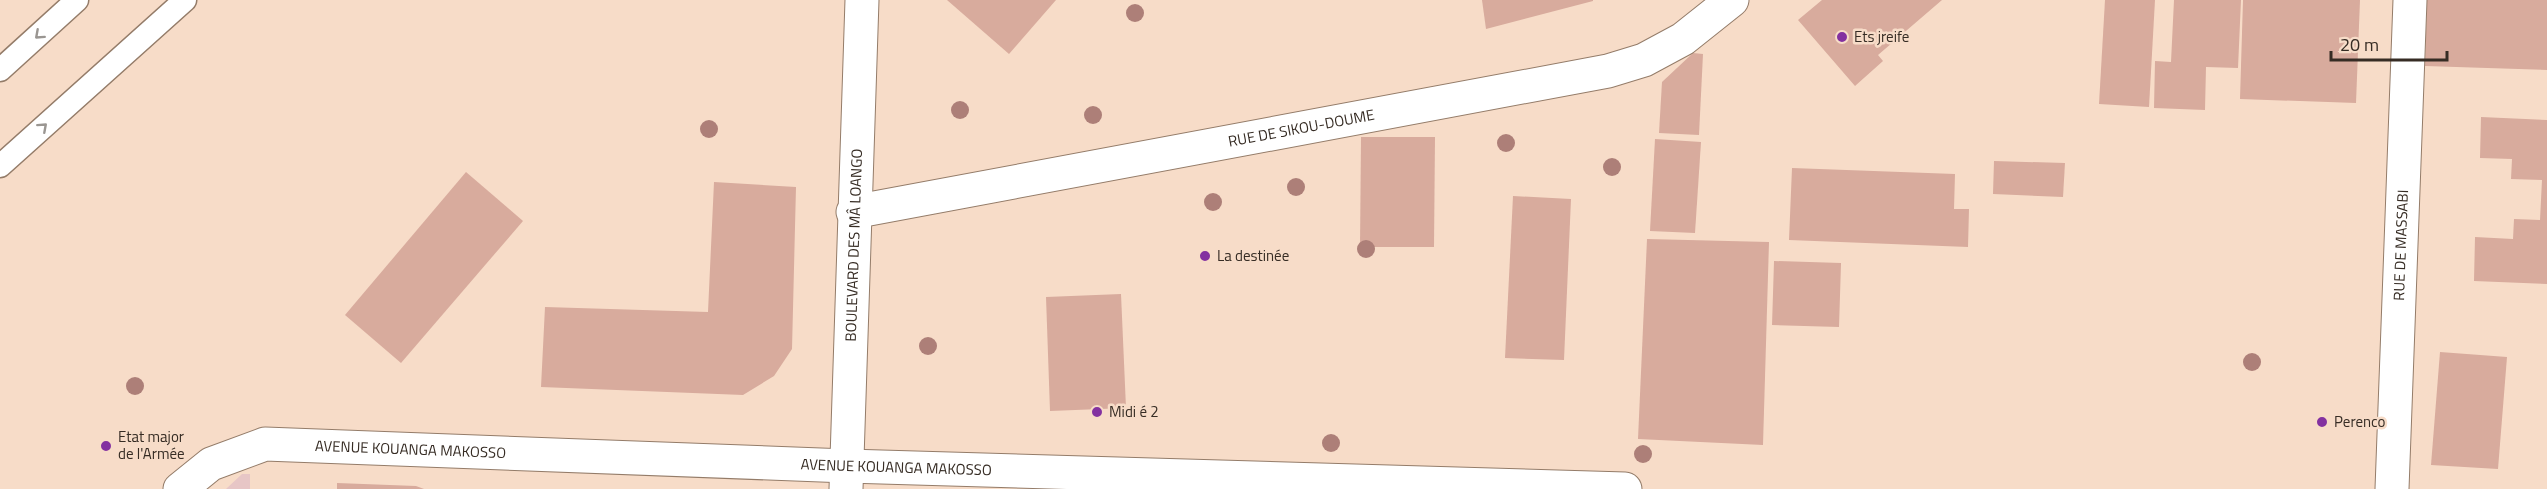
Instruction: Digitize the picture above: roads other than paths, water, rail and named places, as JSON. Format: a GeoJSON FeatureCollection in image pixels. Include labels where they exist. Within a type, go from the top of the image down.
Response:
{"type":"FeatureCollection","features":[{"type":"Feature","properties":{"kind":"street","name":"BOULEVARD DES MÂ LOANGO"},"geometry":{"type":"LineString","coordinates":[[847,478],[862,0]]}},
{"type":"Feature","properties":{"kind":"street","name":"RUE DE SIKOU-DOUME"},"geometry":{"type":"LineString","coordinates":[[854,212],[1608,71],[1644,60],[1683,39],[1732,0]]}},
{"type":"Feature","properties":{"kind":"street","name":"RUE DE MASSABI"},"geometry":{"type":"LineString","coordinates":[[2392,489],[2410,0]]}},
{"type":"Feature","properties":{"kind":"street","name":"AVENUE KOUANGA MAKOSSO"},"geometry":{"type":"LineString","coordinates":[[180,489],[211,464],[265,444],[847,478],[1625,489]]}},
{"type":"Feature","properties":{"kind":"lane"},"geometry":{"type":"LineString","coordinates":[[0,70],[77,0]]}},
{"type":"Feature","properties":{"kind":"lane"},"geometry":{"type":"LineString","coordinates":[[0,166],[185,0]]}},
{"type":"Feature","properties":{"kind":"place","name":"Ets jreife"},"geometry":{"type":"Point","coordinates":[1842,37]}},
{"type":"Feature","properties":{"kind":"place","name":"La destinée"},"geometry":{"type":"Point","coordinates":[1205,256]}},
{"type":"Feature","properties":{"kind":"place","name":"Midi é 2"},"geometry":{"type":"Point","coordinates":[1097,412]}},
{"type":"Feature","properties":{"kind":"place","name":"Perenco"},"geometry":{"type":"Point","coordinates":[2322,422]}},
{"type":"Feature","properties":{"kind":"place","name":"Etat major de l'Armée"},"geometry":{"type":"Point","coordinates":[106,446]}}]}
